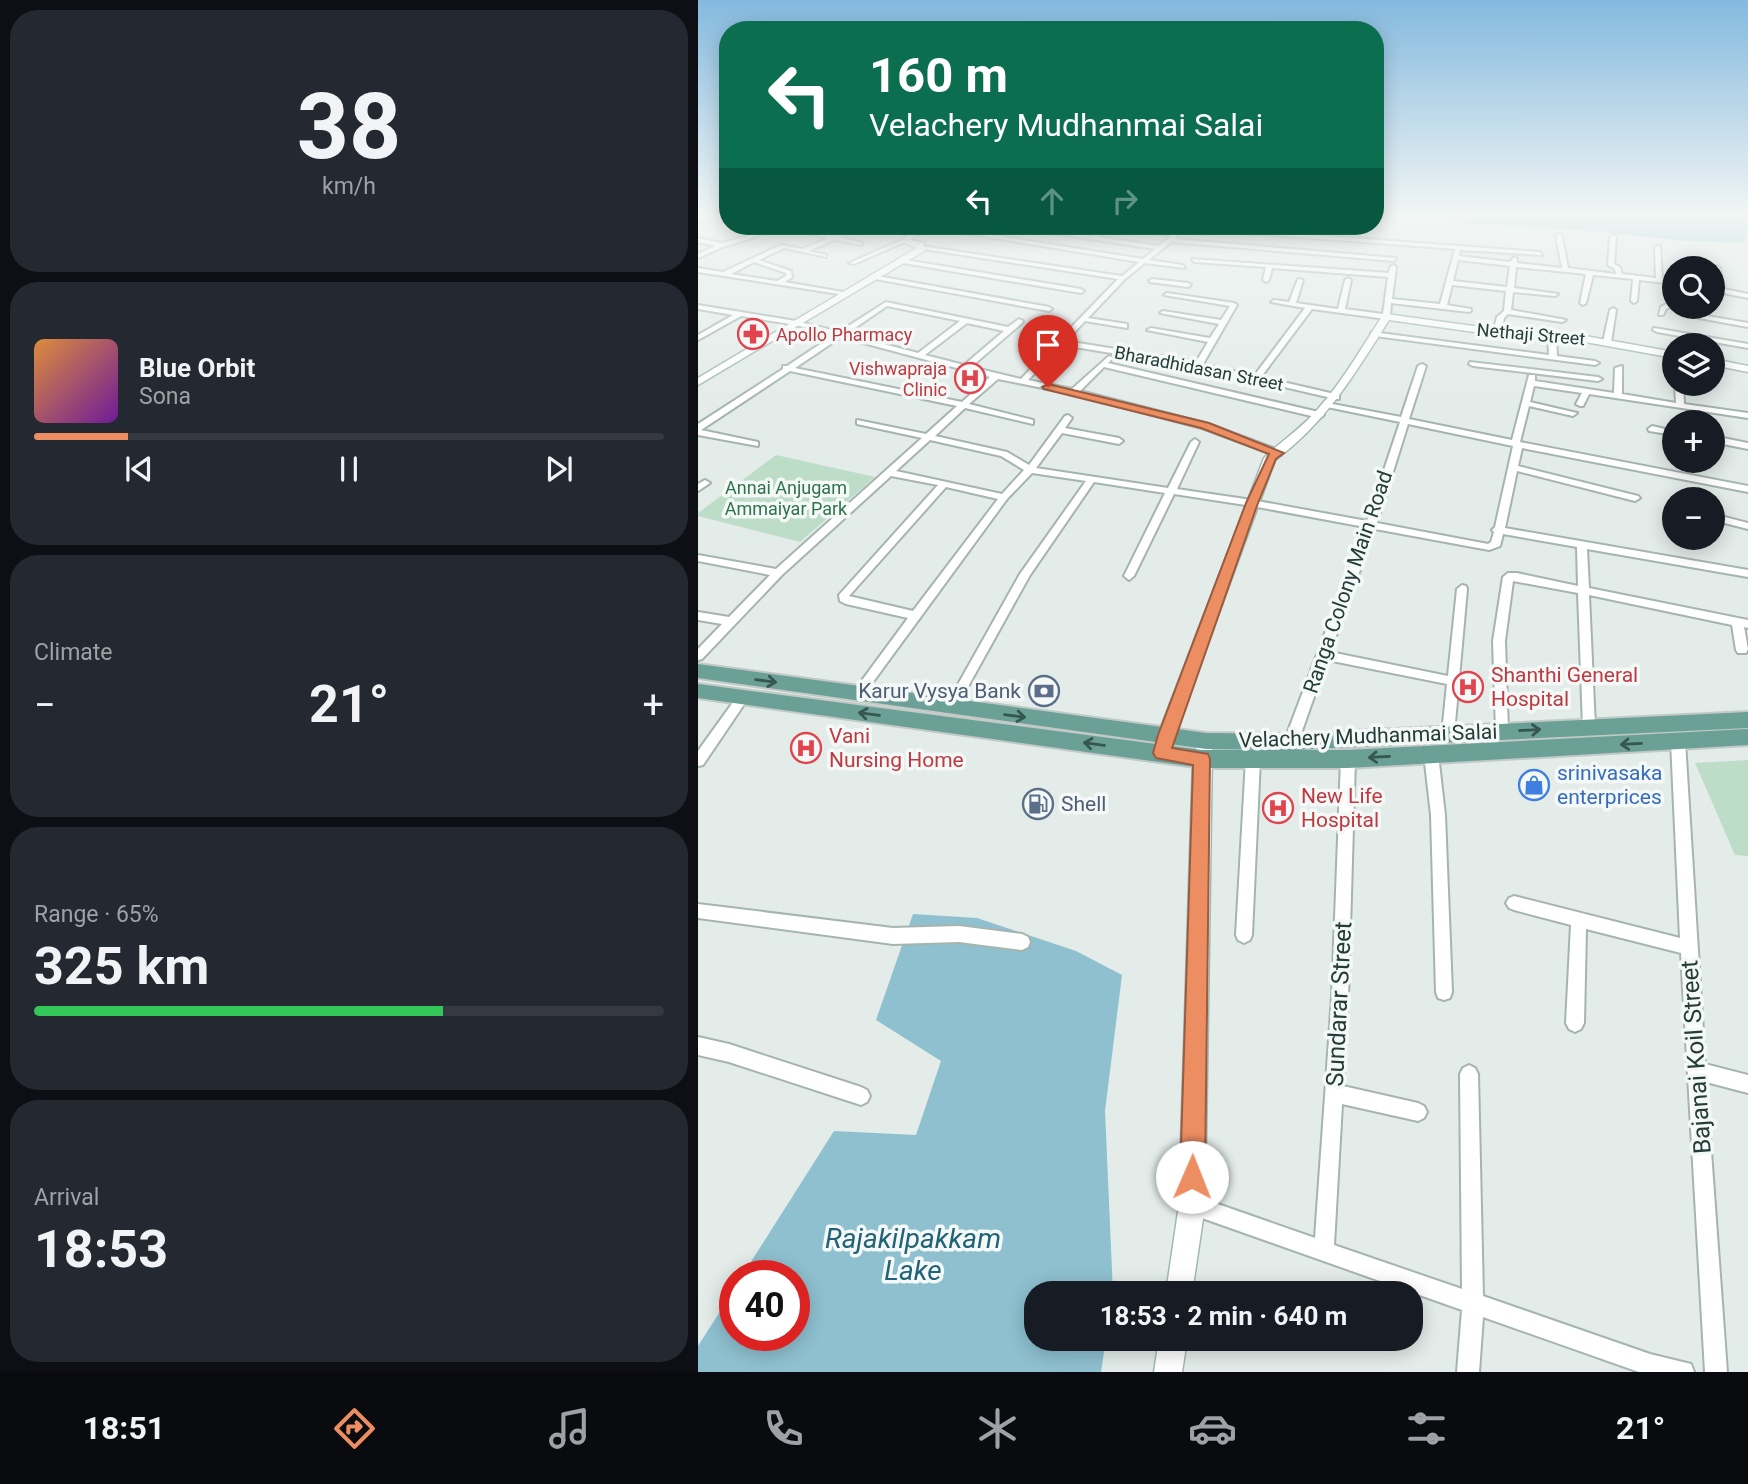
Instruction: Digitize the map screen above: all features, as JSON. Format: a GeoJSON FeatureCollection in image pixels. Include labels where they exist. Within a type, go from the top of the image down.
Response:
{"type":"FeatureCollection","features":[{"type":"Feature","properties":{"kind":"main road","name":"Velachery Mudhanmai Salai"},"geometry":{"type":"LineString","coordinates":[[698,671],[951,708],[1253,759],[1348,759],[1748,737]]}},
{"type":"Feature","properties":{"kind":"main road","name":"Velachery Mudhanmai Salai"},"geometry":{"type":"LineString","coordinates":[[698,691],[1164,744]]}},
{"type":"Feature","properties":{"kind":"main road","name":"Velachery Mudhanmai Salai"},"geometry":{"type":"LineString","coordinates":[[1204,750],[1291,742],[1748,720]]}},
{"type":"Feature","properties":{"kind":"street"},"geometry":{"type":"LineString","coordinates":[[739,277],[843,293]]}},
{"type":"Feature","properties":{"kind":"street"},"geometry":{"type":"LineString","coordinates":[[779,283],[789,277]]}},
{"type":"Feature","properties":{"kind":"street"},"geometry":{"type":"LineString","coordinates":[[698,382],[867,277]]}},
{"type":"Feature","properties":{"kind":"street"},"geometry":{"type":"LineString","coordinates":[[896,277],[1050,309]]}},
{"type":"Feature","properties":{"kind":"street"},"geometry":{"type":"LineString","coordinates":[[995,277],[1081,291]]}},
{"type":"Feature","properties":{"kind":"street"},"geometry":{"type":"LineString","coordinates":[[1117,277],[1123,278]]}},
{"type":"Feature","properties":{"kind":"street"},"geometry":{"type":"LineString","coordinates":[[1164,744],[1270,457],[1278,453],[1329,406],[1386,317],[1392,277]]}},
{"type":"Feature","properties":{"kind":"street"},"geometry":{"type":"LineString","coordinates":[[1443,307],[1451,277]]}},
{"type":"Feature","properties":{"kind":"street"},"geometry":{"type":"LineString","coordinates":[[1497,333],[1501,317],[1507,312],[1512,277]]}},
{"type":"Feature","properties":{"kind":"street"},"geometry":{"type":"LineString","coordinates":[[1583,303],[1589,277]]}},
{"type":"Feature","properties":{"kind":"street"},"geometry":{"type":"LineString","coordinates":[[1636,277],[1662,280]]}},
{"type":"Feature","properties":{"kind":"street"},"geometry":{"type":"LineString","coordinates":[[1634,301],[1636,277]]}},
{"type":"Feature","properties":{"kind":"street"},"geometry":{"type":"LineString","coordinates":[[990,283],[1001,278]]}},
{"type":"Feature","properties":{"kind":"street"},"geometry":{"type":"LineString","coordinates":[[1022,382],[1123,278]]}},
{"type":"Feature","properties":{"kind":"street"},"geometry":{"type":"LineString","coordinates":[[1178,296],[1193,278]]}},
{"type":"Feature","properties":{"kind":"street"},"geometry":{"type":"LineString","coordinates":[[1292,304],[1301,280]]}},
{"type":"Feature","properties":{"kind":"street"},"geometry":{"type":"LineString","coordinates":[[1341,311],[1348,280]]}},
{"type":"Feature","properties":{"kind":"street"},"geometry":{"type":"LineString","coordinates":[[1152,281],[1188,285]]}},
{"type":"Feature","properties":{"kind":"street"},"geometry":{"type":"LineString","coordinates":[[1449,283],[1555,293]]}},
{"type":"Feature","properties":{"kind":"street"},"geometry":{"type":"LineString","coordinates":[[969,294],[980,289]]}},
{"type":"Feature","properties":{"kind":"street"},"geometry":{"type":"LineString","coordinates":[[1725,292],[1748,296]]}},
{"type":"Feature","properties":{"kind":"street"},"geometry":{"type":"LineString","coordinates":[[1167,295],[1234,305],[1198,365]]}},
{"type":"Feature","properties":{"kind":"street"},"geometry":{"type":"LineString","coordinates":[[698,430],[786,368],[899,296]]}},
{"type":"Feature","properties":{"kind":"street"},"geometry":{"type":"LineString","coordinates":[[1387,300],[1469,310]]}},
{"type":"Feature","properties":{"kind":"street"},"geometry":{"type":"LineString","coordinates":[[1274,302],[1386,317]]}},
{"type":"Feature","properties":{"kind":"street"},"geometry":{"type":"LineString","coordinates":[[886,304],[1006,329]]}},
{"type":"Feature","properties":{"kind":"street"},"geometry":{"type":"LineString","coordinates":[[698,307],[796,323],[996,376],[1074,392],[1205,426],[1278,453]]}},
{"type":"Feature","properties":{"kind":"street"},"geometry":{"type":"LineString","coordinates":[[1256,379],[1310,307]]}},
{"type":"Feature","properties":{"kind":"street"},"geometry":{"type":"LineString","coordinates":[[1607,342],[1613,310]]}},
{"type":"Feature","properties":{"kind":"street"},"geometry":{"type":"LineString","coordinates":[[1507,312],[1562,320]]}},
{"type":"Feature","properties":{"kind":"street"},"geometry":{"type":"LineString","coordinates":[[1163,313],[1224,323]]}},
{"type":"Feature","properties":{"kind":"street"},"geometry":{"type":"LineString","coordinates":[[698,338],[740,314]]}},
{"type":"Feature","properties":{"kind":"street","name":"Nethaji Street"},"geometry":{"type":"LineString","coordinates":[[1386,317],[1497,333],[1552,335],[1607,342],[1662,353]]}},
{"type":"Feature","properties":{"kind":"street"},"geometry":{"type":"LineString","coordinates":[[1084,319],[1124,326]]}},
{"type":"Feature","properties":{"kind":"street"},"geometry":{"type":"LineString","coordinates":[[1711,319],[1748,326]]}},
{"type":"Feature","properties":{"kind":"street"},"geometry":{"type":"LineString","coordinates":[[920,355],[965,321]]}},
{"type":"Feature","properties":{"kind":"street"},"geometry":{"type":"LineString","coordinates":[[965,368],[1006,329],[1019,321]]}},
{"type":"Feature","properties":{"kind":"street"},"geometry":{"type":"LineString","coordinates":[[1151,330],[1213,341]]}},
{"type":"Feature","properties":{"kind":"street"},"geometry":{"type":"LineString","coordinates":[[1657,330],[1748,346]]}},
{"type":"Feature","properties":{"kind":"street"},"geometry":{"type":"LineString","coordinates":[[1375,334],[1595,363]]}},
{"type":"Feature","properties":{"kind":"street"},"geometry":{"type":"LineString","coordinates":[[1552,335],[1553,358]]}},
{"type":"Feature","properties":{"kind":"street","name":"Bharadhidasan Street"},"geometry":{"type":"LineString","coordinates":[[1060,342],[1198,365],[1256,379],[1329,406]]}},
{"type":"Feature","properties":{"kind":"street"},"geometry":{"type":"LineString","coordinates":[[1074,392],[1116,351]]}},
{"type":"Feature","properties":{"kind":"street"},"geometry":{"type":"LineString","coordinates":[[860,422],[1004,454],[1030,470],[1252,503],[1489,547],[1496,544],[1536,356]]}},
{"type":"Feature","properties":{"kind":"street"},"geometry":{"type":"LineString","coordinates":[[1103,364],[1748,489]]}},
{"type":"Feature","properties":{"kind":"street"},"geometry":{"type":"LineString","coordinates":[[1473,364],[1598,379]]}},
{"type":"Feature","properties":{"kind":"street"},"geometry":{"type":"LineString","coordinates":[[1725,364],[1748,369]]}},
{"type":"Feature","properties":{"kind":"street","name":"Ranga Colony Main Road"},"geometry":{"type":"LineString","coordinates":[[1291,742],[1371,525],[1422,366]]}},
{"type":"Feature","properties":{"kind":"street"},"geometry":{"type":"LineString","coordinates":[[786,368],[1030,422]]}},
{"type":"Feature","properties":{"kind":"street"},"geometry":{"type":"LineString","coordinates":[[1618,396],[1619,368]]}},
{"type":"Feature","properties":{"kind":"street"},"geometry":{"type":"LineString","coordinates":[[698,656],[778,573],[996,376]]}},
{"type":"Feature","properties":{"kind":"street"},"geometry":{"type":"LineString","coordinates":[[1530,383],[1748,416]]}},
{"type":"Feature","properties":{"kind":"street"},"geometry":{"type":"LineString","coordinates":[[1579,404],[1587,391]]}},
{"type":"Feature","properties":{"kind":"street"},"geometry":{"type":"LineString","coordinates":[[1680,396],[1680,405]]}},
{"type":"Feature","properties":{"kind":"street"},"geometry":{"type":"LineString","coordinates":[[1525,403],[1573,413]]}},
{"type":"Feature","properties":{"kind":"street"},"geometry":{"type":"LineString","coordinates":[[858,694],[1004,497],[1030,470],[1068,418]]}},
{"type":"Feature","properties":{"kind":"street"},"geometry":{"type":"LineString","coordinates":[[1652,429],[1662,431]]}},
{"type":"Feature","properties":{"kind":"street"},"geometry":{"type":"LineString","coordinates":[[698,430],[755,444]]}},
{"type":"Feature","properties":{"kind":"street"},"geometry":{"type":"LineString","coordinates":[[1060,430],[1119,441]]}},
{"type":"Feature","properties":{"kind":"street"},"geometry":{"type":"LineString","coordinates":[[1725,441],[1748,446]]}},
{"type":"Feature","properties":{"kind":"street"},"geometry":{"type":"LineString","coordinates":[[1129,576],[1195,442]]}},
{"type":"Feature","properties":{"kind":"street"},"geometry":{"type":"LineString","coordinates":[[1512,467],[1635,498]]}},
{"type":"Feature","properties":{"kind":"street"},"geometry":{"type":"LineString","coordinates":[[888,472],[1004,497]]}},
{"type":"Feature","properties":{"kind":"street"},"geometry":{"type":"LineString","coordinates":[[951,708],[1025,574],[1092,479]]}},
{"type":"Feature","properties":{"kind":"street"},"geometry":{"type":"LineString","coordinates":[[916,616],[850,601],[844,598],[844,595],[944,484]]}},
{"type":"Feature","properties":{"kind":"street"},"geometry":{"type":"LineString","coordinates":[[1725,520],[1748,526]]}},
{"type":"Feature","properties":{"kind":"street"},"geometry":{"type":"LineString","coordinates":[[1497,530],[1748,574]]}},
{"type":"Feature","properties":{"kind":"street"},"geometry":{"type":"LineString","coordinates":[[1582,545],[1589,727]]}},
{"type":"Feature","properties":{"kind":"street"},"geometry":{"type":"LineString","coordinates":[[698,558],[778,573]]}},
{"type":"Feature","properties":{"kind":"street"},"geometry":{"type":"LineString","coordinates":[[1502,731],[1499,641],[1506,579],[1517,577],[1743,623],[1742,650]]}},
{"type":"Feature","properties":{"kind":"street"},"geometry":{"type":"LineString","coordinates":[[1448,734],[1462,589]]}},
{"type":"Feature","properties":{"kind":"street"},"geometry":{"type":"LineString","coordinates":[[698,615],[731,621]]}},
{"type":"Feature","properties":{"kind":"street"},"geometry":{"type":"LineString","coordinates":[[1323,655],[1452,681]]}},
{"type":"Feature","properties":{"kind":"street"},"geometry":{"type":"LineString","coordinates":[[698,761],[743,697]]}},
{"type":"Feature","properties":{"kind":"street","name":"Bajanai Koil Street"},"geometry":{"type":"LineString","coordinates":[[1678,741],[1687,947],[1699,1071],[1716,1372]]}},
{"type":"Feature","properties":{"kind":"street"},"geometry":{"type":"LineString","coordinates":[[1181,1281],[1192,1205],[1204,750]]}},
{"type":"Feature","properties":{"kind":"street"},"geometry":{"type":"LineString","coordinates":[[1431,754],[1438,815],[1444,992]]}},
{"type":"Feature","properties":{"kind":"street"},"geometry":{"type":"LineString","coordinates":[[1244,935],[1253,759]]}},
{"type":"Feature","properties":{"kind":"street","name":"Sundarar Street"},"geometry":{"type":"LineString","coordinates":[[1324,1249],[1348,828],[1348,759]]}},
{"type":"Feature","properties":{"kind":"street"},"geometry":{"type":"LineString","coordinates":[[1514,903],[1687,947]]}},
{"type":"Feature","properties":{"kind":"street"},"geometry":{"type":"LineString","coordinates":[[698,911],[893,936],[959,934],[1022,942]]}},
{"type":"Feature","properties":{"kind":"street"},"geometry":{"type":"LineString","coordinates":[[1575,1023],[1579,920]]}},
{"type":"Feature","properties":{"kind":"street"},"geometry":{"type":"LineString","coordinates":[[698,1046],[729,1053],[861,1096]]}},
{"type":"Feature","properties":{"kind":"street"},"geometry":{"type":"LineString","coordinates":[[1699,1071],[1748,1084]]}},
{"type":"Feature","properties":{"kind":"street"},"geometry":{"type":"LineString","coordinates":[[1469,1074],[1473,1304],[1469,1372]]}},
{"type":"Feature","properties":{"kind":"street"},"geometry":{"type":"LineString","coordinates":[[1334,1093],[1418,1112]]}},
{"type":"Feature","properties":{"kind":"street"},"geometry":{"type":"LineString","coordinates":[[1192,1205],[1324,1249],[1650,1368],[1683,1372]]}},
{"type":"Feature","properties":{"kind":"street"},"geometry":{"type":"LineString","coordinates":[[1168,1372],[1171,1351]]}},
{"type":"Feature","properties":{"kind":"green space","name":"Annai Anjugam Ammaiyar Park"},"geometry":{"type":"Polygon","coordinates":[[[776,455],[875,477],[800,542],[698,516],[698,513],[776,455]]]}},
{"type":"Feature","properties":{"kind":"green space"},"geometry":{"type":"Polygon","coordinates":[[[1748,760],[1748,856],[1735,855],[1695,763],[1748,760]]]}},
{"type":"Feature","properties":{"kind":"water","name":"Rajakilpakkam Lake"},"geometry":{"type":"Polygon","coordinates":[[[913,914],[977,918],[1076,951],[1122,975],[1105,1111],[1112,1281],[1024,1281],[1024,1351],[1104,1351],[1101,1372],[698,1372],[698,1346],[719,1313],[719,1351],[810,1351],[810,1260],[752,1260],[834,1131],[916,1135],[941,1061],[876,1020],[913,914]]]}},
{"type":"Feature","properties":{"kind":"place","name":"Apollo Pharmacy"},"geometry":{"type":"Point","coordinates":[753,334]}},
{"type":"Feature","properties":{"kind":"place","name":"Vishwapraja Clinic"},"geometry":{"type":"Point","coordinates":[970,378]}},
{"type":"Feature","properties":{"kind":"place","name":"Shanthi General Hospital"},"geometry":{"type":"Point","coordinates":[1468,687]}},
{"type":"Feature","properties":{"kind":"place","name":"Karur Vysya Bank"},"geometry":{"type":"Point","coordinates":[1044,691]}},
{"type":"Feature","properties":{"kind":"place","name":"Vani Nursing Home"},"geometry":{"type":"Point","coordinates":[806,748]}},
{"type":"Feature","properties":{"kind":"place","name":"srinivasaka enterprices"},"geometry":{"type":"Point","coordinates":[1534,785]}},
{"type":"Feature","properties":{"kind":"place","name":"Shell"},"geometry":{"type":"Point","coordinates":[1038,804]}},
{"type":"Feature","properties":{"kind":"place","name":"New Life Hospital"},"geometry":{"type":"Point","coordinates":[1278,808]}},
{"type":"Feature","properties":{"kind":"route"},"geometry":{"type":"LineString","coordinates":[[1048,387],[1205,426],[1278,453],[1270,457],[1252,503],[1166,735],[1162,753],[1202,759],[1192,1177]]}}]}
